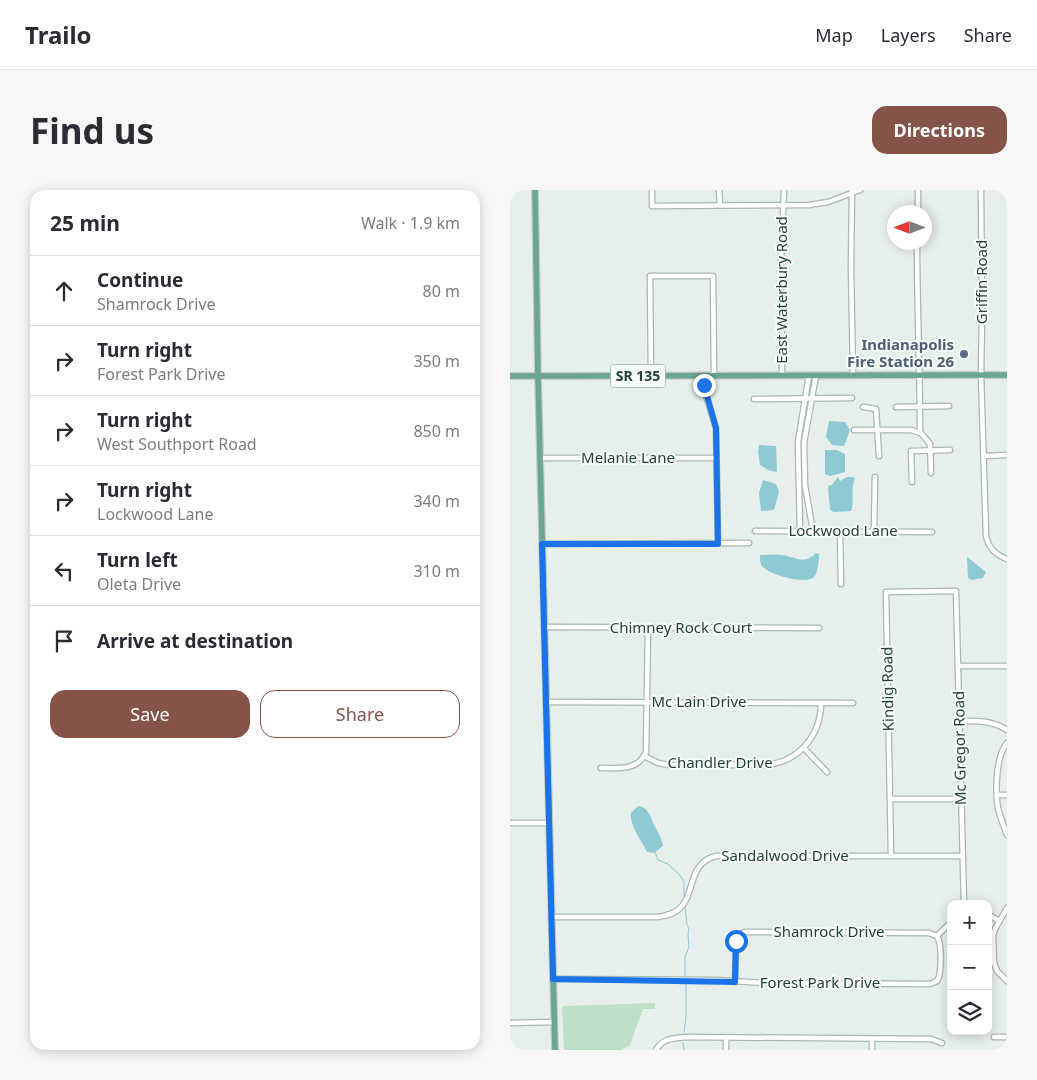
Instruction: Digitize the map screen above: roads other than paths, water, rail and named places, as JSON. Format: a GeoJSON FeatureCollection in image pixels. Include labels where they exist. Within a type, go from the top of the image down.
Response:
{"type":"FeatureCollection","features":[{"type":"Feature","properties":{"kind":"main road"},"geometry":{"type":"LineString","coordinates":[[535,190],[548,823],[555,1050]]}},
{"type":"Feature","properties":{"kind":"main road","name":"SR 135"},"geometry":{"type":"LineString","coordinates":[[510,376],[1007,375]]}},
{"type":"Feature","properties":{"kind":"street"},"geometry":{"type":"LineString","coordinates":[[652,190],[652,206],[818,204],[860,190]]}},
{"type":"Feature","properties":{"kind":"street"},"geometry":{"type":"LineString","coordinates":[[719,190],[720,205]]}},
{"type":"Feature","properties":{"kind":"street","name":"East Waterbury Road"},"geometry":{"type":"LineString","coordinates":[[782,375],[784,190]]}},
{"type":"Feature","properties":{"kind":"street"},"geometry":{"type":"LineString","coordinates":[[918,190],[918,205]]}},
{"type":"Feature","properties":{"kind":"street","name":"Griffin Road"},"geometry":{"type":"LineString","coordinates":[[981,190],[981,375],[985,504],[988,543],[994,552],[1007,559]]}},
{"type":"Feature","properties":{"kind":"street"},"geometry":{"type":"LineString","coordinates":[[852,192],[853,375]]}},
{"type":"Feature","properties":{"kind":"street"},"geometry":{"type":"LineString","coordinates":[[917,250],[920,432]]}},
{"type":"Feature","properties":{"kind":"street"},"geometry":{"type":"LineString","coordinates":[[651,376],[650,276],[714,276],[714,376]]}},
{"type":"Feature","properties":{"kind":"street"},"geometry":{"type":"LineString","coordinates":[[812,531],[805,486],[804,443],[812,398],[813,375]]}},
{"type":"Feature","properties":{"kind":"street"},"geometry":{"type":"LineString","coordinates":[[800,531],[798,442],[806,398],[813,375]]}},
{"type":"Feature","properties":{"kind":"street"},"geometry":{"type":"LineString","coordinates":[[703,376],[706,396],[715,424],[718,544]]}},
{"type":"Feature","properties":{"kind":"street"},"geometry":{"type":"LineString","coordinates":[[754,399],[852,398]]}},
{"type":"Feature","properties":{"kind":"street"},"geometry":{"type":"LineString","coordinates":[[896,407],[949,406]]}},
{"type":"Feature","properties":{"kind":"street"},"geometry":{"type":"LineString","coordinates":[[863,408],[875,408],[879,456]]}},
{"type":"Feature","properties":{"kind":"street"},"geometry":{"type":"LineString","coordinates":[[854,430],[911,430],[920,432],[928,440],[931,450],[931,473]]}},
{"type":"Feature","properties":{"kind":"street"},"geometry":{"type":"LineString","coordinates":[[912,482],[911,451],[950,450]]}},
{"type":"Feature","properties":{"kind":"street"},"geometry":{"type":"LineString","coordinates":[[984,456],[1007,455]]}},
{"type":"Feature","properties":{"kind":"street","name":"Melanie Lane"},"geometry":{"type":"LineString","coordinates":[[540,458],[716,458]]}},
{"type":"Feature","properties":{"kind":"street"},"geometry":{"type":"LineString","coordinates":[[874,531],[875,477]]}},
{"type":"Feature","properties":{"kind":"street","name":"Lockwood Lane"},"geometry":{"type":"LineString","coordinates":[[755,531],[932,532]]}},
{"type":"Feature","properties":{"kind":"street"},"geometry":{"type":"LineString","coordinates":[[840,531],[841,584]]}},
{"type":"Feature","properties":{"kind":"street"},"geometry":{"type":"LineString","coordinates":[[542,544],[749,543]]}},
{"type":"Feature","properties":{"kind":"street","name":"Kindig Road"},"geometry":{"type":"LineString","coordinates":[[891,856],[886,592],[956,592]]}},
{"type":"Feature","properties":{"kind":"street","name":"Mc Gregor Road"},"geometry":{"type":"LineString","coordinates":[[956,592],[964,900]]}},
{"type":"Feature","properties":{"kind":"street","name":"Chimney Rock Court"},"geometry":{"type":"LineString","coordinates":[[544,627],[818,628]]}},
{"type":"Feature","properties":{"kind":"street"},"geometry":{"type":"LineString","coordinates":[[601,768],[631,767],[644,756],[647,747],[648,628]]}},
{"type":"Feature","properties":{"kind":"street"},"geometry":{"type":"LineString","coordinates":[[958,666],[1007,666]]}},
{"type":"Feature","properties":{"kind":"street","name":"Mc Lain Drive"},"geometry":{"type":"LineString","coordinates":[[546,702],[853,703]]}},
{"type":"Feature","properties":{"kind":"street","name":"Chandler Drive"},"geometry":{"type":"LineString","coordinates":[[644,756],[658,763],[669,765],[766,765],[787,760],[804,748],[816,731],[821,703]]}},
{"type":"Feature","properties":{"kind":"street"},"geometry":{"type":"LineString","coordinates":[[959,721],[988,722],[1007,730]]}},
{"type":"Feature","properties":{"kind":"street"},"geometry":{"type":"LineString","coordinates":[[1007,743],[1000,755],[998,765],[998,811],[1007,834]]}},
{"type":"Feature","properties":{"kind":"street"},"geometry":{"type":"LineString","coordinates":[[804,748],[827,772]]}},
{"type":"Feature","properties":{"kind":"street"},"geometry":{"type":"LineString","coordinates":[[998,795],[1007,795]]}},
{"type":"Feature","properties":{"kind":"street"},"geometry":{"type":"LineString","coordinates":[[890,799],[961,798]]}},
{"type":"Feature","properties":{"kind":"street"},"geometry":{"type":"LineString","coordinates":[[510,823],[548,823]]}},
{"type":"Feature","properties":{"kind":"street","name":"Sandalwood Drive"},"geometry":{"type":"LineString","coordinates":[[551,917],[657,917],[670,914],[678,910],[686,900],[692,889],[694,875],[698,866],[715,856],[962,856]]}},
{"type":"Feature","properties":{"kind":"street"},"geometry":{"type":"LineString","coordinates":[[1007,908],[993,936],[996,971],[1007,981]]}},
{"type":"Feature","properties":{"kind":"street"},"geometry":{"type":"LineString","coordinates":[[992,917],[999,921]]}},
{"type":"Feature","properties":{"kind":"street"},"geometry":{"type":"LineString","coordinates":[[936,936],[947,926]]}},
{"type":"Feature","properties":{"kind":"street","name":"Shamrock Drive"},"geometry":{"type":"LineString","coordinates":[[735,982],[736,941],[740,934],[746,932],[929,932],[936,936]]}},
{"type":"Feature","properties":{"kind":"street","name":"Forest Park Drive"},"geometry":{"type":"LineString","coordinates":[[553,979],[929,984],[937,981],[941,974],[940,943],[936,936]]}},
{"type":"Feature","properties":{"kind":"street"},"geometry":{"type":"LineString","coordinates":[[510,1023],[554,1022]]}},
{"type":"Feature","properties":{"kind":"street"},"geometry":{"type":"LineString","coordinates":[[994,1037],[1007,1037]]}},
{"type":"Feature","properties":{"kind":"street"},"geometry":{"type":"LineString","coordinates":[[656,1050],[663,1042],[674,1038],[931,1039],[942,1043]]}},
{"type":"Feature","properties":{"kind":"street"},"geometry":{"type":"LineString","coordinates":[[726,1038],[726,1050]]}},
{"type":"Feature","properties":{"kind":"street"},"geometry":{"type":"LineString","coordinates":[[872,1039],[872,1050]]}},
{"type":"Feature","properties":{"kind":"water"},"geometry":{"type":"Polygon","coordinates":[[[829,421],[845,422],[850,430],[844,446],[832,445],[826,437],[829,421]]]}},
{"type":"Feature","properties":{"kind":"water"},"geometry":{"type":"Polygon","coordinates":[[[759,445],[776,446],[777,472],[768,470],[760,465],[759,445]]]}},
{"type":"Feature","properties":{"kind":"water"},"geometry":{"type":"Polygon","coordinates":[[[825,450],[837,450],[845,454],[845,472],[830,476],[825,474],[825,450]]]}},
{"type":"Feature","properties":{"kind":"water"},"geometry":{"type":"Polygon","coordinates":[[[838,477],[840,481],[847,477],[855,478],[851,511],[834,512],[830,510],[828,486],[832,485],[838,477]]]}},
{"type":"Feature","properties":{"kind":"water"},"geometry":{"type":"Polygon","coordinates":[[[763,480],[776,484],[779,492],[774,510],[761,511],[759,493],[763,480]]]}},
{"type":"Feature","properties":{"kind":"water"},"geometry":{"type":"Polygon","coordinates":[[[816,553],[819,554],[817,570],[814,577],[810,579],[803,580],[779,576],[766,569],[760,562],[760,555],[778,555],[803,560],[816,553]]]}},
{"type":"Feature","properties":{"kind":"water"},"geometry":{"type":"Polygon","coordinates":[[[967,557],[986,572],[983,578],[971,580],[968,578],[967,557]]]}},
{"type":"Feature","properties":{"kind":"water"},"geometry":{"type":"Polygon","coordinates":[[[638,806],[644,808],[649,813],[661,838],[663,846],[654,853],[647,852],[632,823],[631,813],[638,806]]]}},
{"type":"Feature","properties":{"kind":"waterway"},"geometry":{"type":"LineString","coordinates":[[655,852],[658,860],[668,864],[684,881],[684,897]]}},
{"type":"Feature","properties":{"kind":"waterway"},"geometry":{"type":"LineString","coordinates":[[685,906],[689,929],[689,947],[685,957],[685,976]]}},
{"type":"Feature","properties":{"kind":"waterway"},"geometry":{"type":"LineString","coordinates":[[684,1032],[686,984]]}},
{"type":"Feature","properties":{"kind":"waterway"},"geometry":{"type":"LineString","coordinates":[[683,1043],[684,1050]]}},
{"type":"Feature","properties":{"kind":"place","name":"Indianapolis Fire Station 26"},"geometry":{"type":"Point","coordinates":[964,354]}}]}
